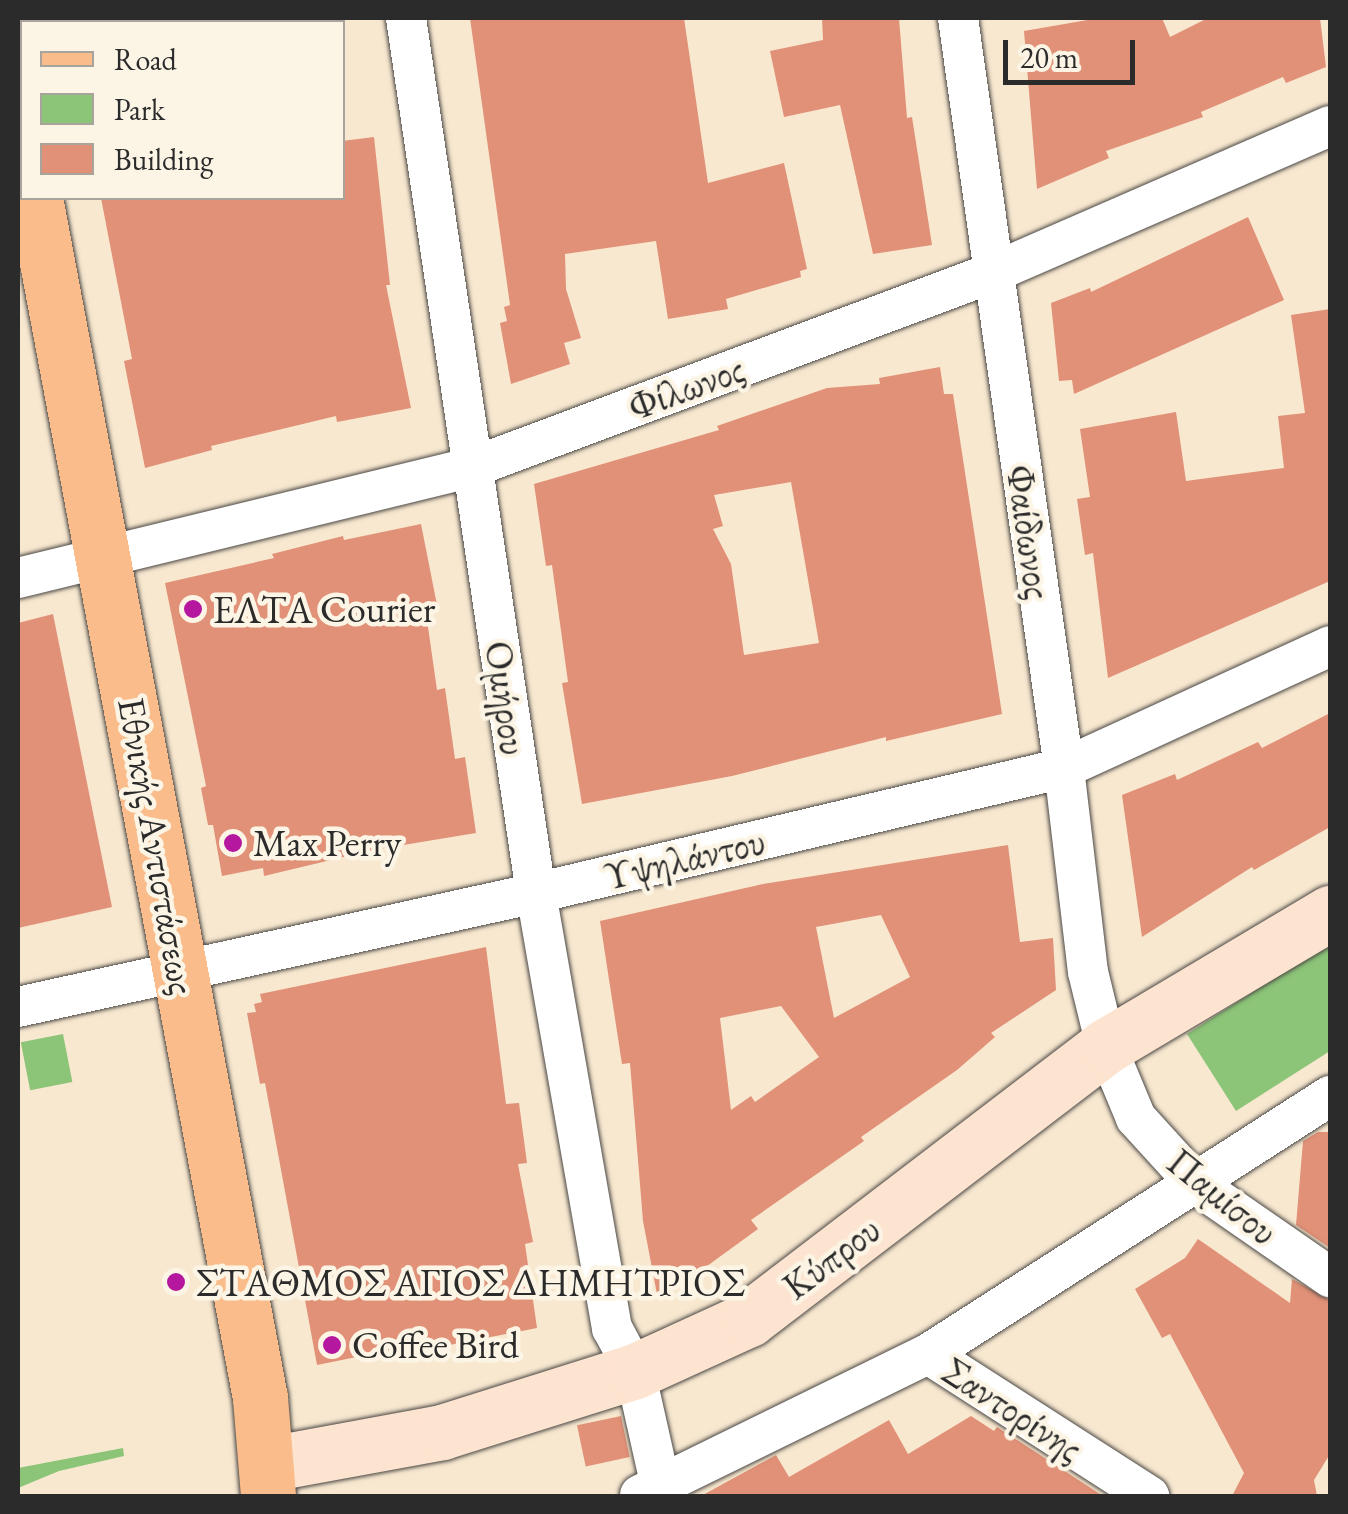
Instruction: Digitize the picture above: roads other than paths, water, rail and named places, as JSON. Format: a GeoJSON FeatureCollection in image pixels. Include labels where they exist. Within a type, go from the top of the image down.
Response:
{"type":"FeatureCollection","features":[{"type":"Feature","properties":{"kind":"main road","name":"Εθνικής Αντιστάσεως"},"geometry":{"type":"LineString","coordinates":[[34,200],[260,1398],[268,1480]]}},
{"type":"Feature","properties":{"kind":"street","name":"Ομήρου"},"geometry":{"type":"LineString","coordinates":[[406,18],[536,893],[612,1328],[635,1371],[654,1493]]}},
{"type":"Feature","properties":{"kind":"street","name":"Φαίδωνος"},"geometry":{"type":"LineString","coordinates":[[958,18],[1064,768],[1088,972],[1106,1046]]}},
{"type":"Feature","properties":{"kind":"street","name":"Φίλωνος"},"geometry":{"type":"LineString","coordinates":[[18,578],[473,466],[992,273],[1330,126]]}},
{"type":"Feature","properties":{"kind":"street","name":"Υψηλάντου"},"geometry":{"type":"LineString","coordinates":[[18,1007],[536,893],[1064,768],[1330,646]]}},
{"type":"Feature","properties":{"kind":"street","name":"Κύπρου"},"geometry":{"type":"LineString","coordinates":[[268,1480],[442,1432],[635,1371],[749,1320],[1106,1046],[1330,913]]}},
{"type":"Feature","properties":{"kind":"street","name":"Παμίσου"},"geometry":{"type":"LineString","coordinates":[[1106,1046],[1136,1118],[1197,1185],[1330,1278]]}},
{"type":"Feature","properties":{"kind":"street"},"geometry":{"type":"LineString","coordinates":[[654,1493],[928,1354],[1197,1185],[1330,1096]]}},
{"type":"Feature","properties":{"kind":"street","name":"Σαντορίνης"},"geometry":{"type":"LineString","coordinates":[[928,1354],[1149,1496]]}},
{"type":"Feature","properties":{"kind":"place","name":"ΕΛΤΑ Courier"},"geometry":{"type":"Point","coordinates":[193,609]}},
{"type":"Feature","properties":{"kind":"place","name":"Max Perry"},"geometry":{"type":"Point","coordinates":[233,843]}},
{"type":"Feature","properties":{"kind":"place","name":"ΣΤΑΘΜΟΣ ΑΓΙΟΣ ΔΗΜΗΤΡΙΟΣ"},"geometry":{"type":"Point","coordinates":[176,1282]}},
{"type":"Feature","properties":{"kind":"place","name":"Coffee Bird"},"geometry":{"type":"Point","coordinates":[332,1345]}}]}
